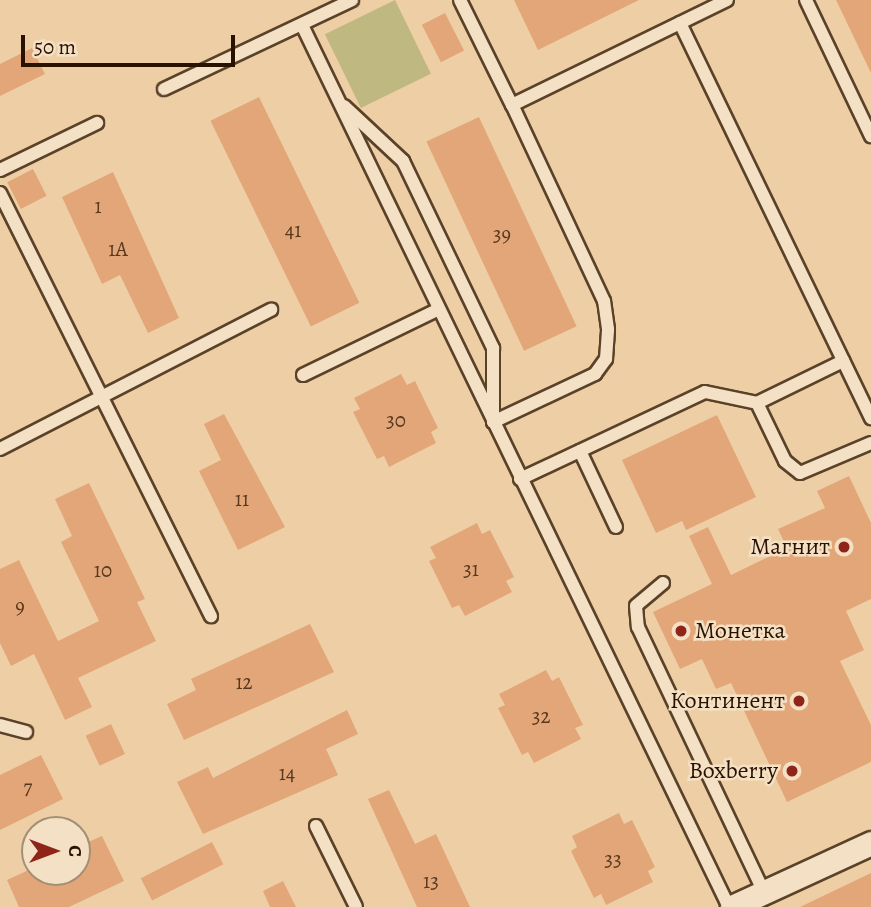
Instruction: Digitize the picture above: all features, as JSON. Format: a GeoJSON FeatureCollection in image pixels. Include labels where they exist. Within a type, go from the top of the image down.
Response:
{"type":"FeatureCollection","features":[{"type":"Feature","properties":{"kind":"street"},"geometry":{"type":"LineString","coordinates":[[731,907],[871,843]]}},
{"type":"Feature","properties":{"kind":"lane"},"geometry":{"type":"LineString","coordinates":[[164,89],[352,0]]}},
{"type":"Feature","properties":{"kind":"lane"},"geometry":{"type":"LineString","coordinates":[[460,0],[604,301],[608,330],[606,359],[595,374],[493,422]]}},
{"type":"Feature","properties":{"kind":"lane"},"geometry":{"type":"LineString","coordinates":[[512,105],[727,0]]}},
{"type":"Feature","properties":{"kind":"lane"},"geometry":{"type":"LineString","coordinates":[[806,0],[871,136]]}},
{"type":"Feature","properties":{"kind":"lane"},"geometry":{"type":"LineString","coordinates":[[680,23],[871,418]]}},
{"type":"Feature","properties":{"kind":"lane"},"geometry":{"type":"LineString","coordinates":[[302,25],[520,479],[731,907]]}},
{"type":"Feature","properties":{"kind":"lane"},"geometry":{"type":"LineString","coordinates":[[339,102],[403,161],[493,348],[493,422]]}},
{"type":"Feature","properties":{"kind":"lane"},"geometry":{"type":"LineString","coordinates":[[0,170],[97,123]]}},
{"type":"Feature","properties":{"kind":"lane"},"geometry":{"type":"LineString","coordinates":[[0,193],[211,616]]}},
{"type":"Feature","properties":{"kind":"lane"},"geometry":{"type":"LineString","coordinates":[[303,375],[439,309]]}},
{"type":"Feature","properties":{"kind":"lane"},"geometry":{"type":"LineString","coordinates":[[0,449],[271,310]]}},
{"type":"Feature","properties":{"kind":"lane"},"geometry":{"type":"LineString","coordinates":[[520,479],[705,392],[757,403],[843,361]]}},
{"type":"Feature","properties":{"kind":"lane"},"geometry":{"type":"LineString","coordinates":[[757,403],[785,461],[800,473],[871,443]]}},
{"type":"Feature","properties":{"kind":"lane"},"geometry":{"type":"LineString","coordinates":[[580,451],[616,527]]}},
{"type":"Feature","properties":{"kind":"lane"},"geometry":{"type":"LineString","coordinates":[[663,583],[636,606],[638,627],[764,892]]}},
{"type":"Feature","properties":{"kind":"lane"},"geometry":{"type":"LineString","coordinates":[[0,725],[26,732]]}},
{"type":"Feature","properties":{"kind":"lane"},"geometry":{"type":"LineString","coordinates":[[316,826],[356,907]]}},
{"type":"Feature","properties":{"kind":"shaded area"},"geometry":{"type":"Polygon","coordinates":[[[395,0],[431,74],[361,108],[325,34],[395,0]]]}},
{"type":"Feature","properties":{"kind":"building"},"geometry":{"type":"Polygon","coordinates":[[[514,0],[639,0],[538,50],[514,0]]]}},
{"type":"Feature","properties":{"kind":"building"},"geometry":{"type":"Polygon","coordinates":[[[836,0],[871,0],[871,73],[836,0]]]}},
{"type":"Feature","properties":{"kind":"building"},"geometry":{"type":"Polygon","coordinates":[[[445,13],[464,50],[441,62],[422,25],[445,13]]]}},
{"type":"Feature","properties":{"kind":"building"},"geometry":{"type":"Polygon","coordinates":[[[32,48],[45,74],[0,96],[0,64],[32,48]]]}},
{"type":"Feature","properties":{"kind":"building"},"geometry":{"type":"Polygon","coordinates":[[[259,97],[359,303],[311,326],[210,121],[259,97]]]}},
{"type":"Feature","properties":{"kind":"building"},"geometry":{"type":"Polygon","coordinates":[[[479,117],[577,326],[524,351],[426,142],[479,117]]]}},
{"type":"Feature","properties":{"kind":"building"},"geometry":{"type":"Polygon","coordinates":[[[33,169],[47,196],[21,209],[7,182],[33,169]]]}},
{"type":"Feature","properties":{"kind":"building"},"geometry":{"type":"Polygon","coordinates":[[[113,172],[179,318],[148,333],[120,275],[102,284],[62,197],[113,172]]]}},
{"type":"Feature","properties":{"kind":"building"},"geometry":{"type":"Polygon","coordinates":[[[401,374],[407,385],[415,381],[438,428],[431,432],[436,443],[389,467],[384,456],[377,459],[353,412],[360,409],[354,398],[401,374]]]}},
{"type":"Feature","properties":{"kind":"building"},"geometry":{"type":"Polygon","coordinates":[[[224,414],[285,527],[238,550],[199,471],[221,460],[204,424],[224,414]]]}},
{"type":"Feature","properties":{"kind":"building"},"geometry":{"type":"Polygon","coordinates":[[[717,415],[756,497],[686,530],[682,521],[656,533],[622,460],[717,415]]]}},
{"type":"Feature","properties":{"kind":"building"},"geometry":{"type":"Polygon","coordinates":[[[849,476],[871,523],[871,599],[846,611],[864,650],[840,661],[871,725],[871,762],[787,802],[731,683],[716,689],[702,659],[680,669],[653,612],[712,584],[689,536],[708,527],[731,575],[787,548],[778,529],[825,508],[817,491],[849,476]]]}},
{"type":"Feature","properties":{"kind":"building"},"geometry":{"type":"Polygon","coordinates":[[[89,483],[145,599],[137,602],[156,641],[78,678],[92,707],[65,720],[34,654],[11,666],[0,643],[0,569],[19,560],[58,641],[99,621],[61,542],[72,536],[55,499],[89,483]]]}},
{"type":"Feature","properties":{"kind":"building"},"geometry":{"type":"Polygon","coordinates":[[[477,523],[482,534],[490,530],[514,577],[506,581],[512,592],[465,616],[459,605],[452,608],[429,561],[436,558],[430,547],[477,523]]]}},
{"type":"Feature","properties":{"kind":"building"},"geometry":{"type":"Polygon","coordinates":[[[310,624],[334,672],[184,740],[167,704],[196,690],[191,679],[310,624]]]}},
{"type":"Feature","properties":{"kind":"building"},"geometry":{"type":"Polygon","coordinates":[[[546,670],[552,681],[559,677],[583,725],[575,728],[581,739],[534,763],[528,752],[522,755],[498,708],[505,705],[499,694],[546,670]]]}},
{"type":"Feature","properties":{"kind":"building"},"geometry":{"type":"Polygon","coordinates":[[[347,710],[358,734],[326,749],[338,775],[203,834],[177,782],[208,767],[213,778],[347,710]]]}},
{"type":"Feature","properties":{"kind":"building"},"geometry":{"type":"Polygon","coordinates":[[[111,724],[125,754],[100,766],[86,736],[111,724]]]}},
{"type":"Feature","properties":{"kind":"building"},"geometry":{"type":"Polygon","coordinates":[[[41,755],[63,799],[28,816],[21,816],[21,820],[0,830],[0,775],[41,755]]]}},
{"type":"Feature","properties":{"kind":"building"},"geometry":{"type":"Polygon","coordinates":[[[389,790],[415,844],[436,834],[470,907],[417,907],[368,799],[389,790]]]}},
{"type":"Feature","properties":{"kind":"building"},"geometry":{"type":"Polygon","coordinates":[[[619,813],[624,824],[632,820],[655,867],[648,871],[653,882],[606,905],[601,894],[594,898],[571,851],[577,847],[572,836],[619,813]]]}},
{"type":"Feature","properties":{"kind":"building"},"geometry":{"type":"Polygon","coordinates":[[[102,836],[124,881],[69,907],[19,907],[7,880],[21,874],[21,886],[91,886],[91,841],[102,836]]]}},
{"type":"Feature","properties":{"kind":"building"},"geometry":{"type":"Polygon","coordinates":[[[212,842],[223,864],[152,901],[141,878],[212,842]]]}},
{"type":"Feature","properties":{"kind":"building"},"geometry":{"type":"Polygon","coordinates":[[[871,873],[871,907],[800,907],[871,873]]]}},
{"type":"Feature","properties":{"kind":"building"},"geometry":{"type":"Polygon","coordinates":[[[283,881],[296,907],[270,907],[263,891],[283,881]]]}},
{"type":"Feature","properties":{"kind":"place","name":"Магнит"},"geometry":{"type":"Point","coordinates":[844,547]}},
{"type":"Feature","properties":{"kind":"place","name":"Монетка"},"geometry":{"type":"Point","coordinates":[681,631]}},
{"type":"Feature","properties":{"kind":"place","name":"Континент"},"geometry":{"type":"Point","coordinates":[799,701]}},
{"type":"Feature","properties":{"kind":"place","name":"Boxberry"},"geometry":{"type":"Point","coordinates":[792,771]}}]}
